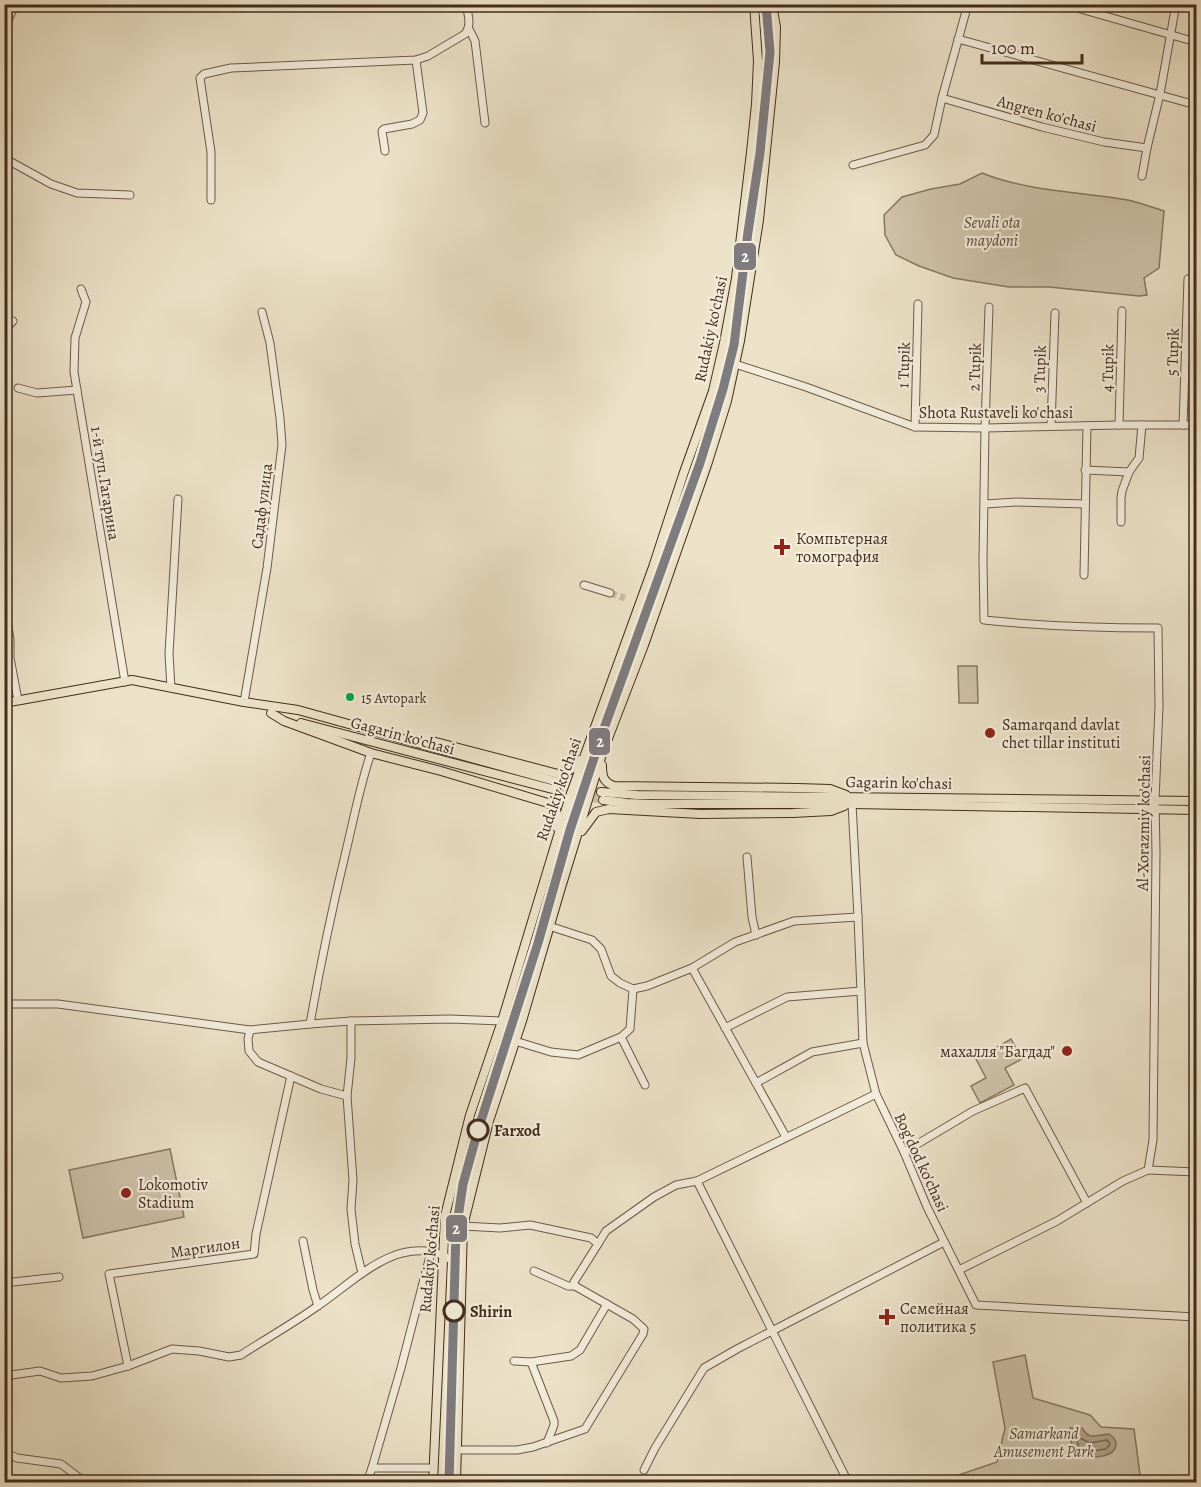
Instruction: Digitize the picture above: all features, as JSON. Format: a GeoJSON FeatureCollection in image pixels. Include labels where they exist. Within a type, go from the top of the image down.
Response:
{"type":"FeatureCollection","features":[{"type":"Feature","properties":{"kind":"main road","name":"Rudakiy ko'chasi"},"geometry":{"type":"LineString","coordinates":[[433,1482],[445,1216],[470,1115],[502,1021],[570,796],[653,567],[713,391],[736,278],[751,152],[758,61],[754,4]]}},
{"type":"Feature","properties":{"kind":"main road","name":"Rudakiy ko'chasi"},"geometry":{"type":"LineString","coordinates":[[456,1482],[463,1226],[489,1121],[602,754],[644,645],[708,465],[727,401],[740,341],[759,220],[775,62],[776,27],[772,4]]}},
{"type":"Feature","properties":{"kind":"main road"},"geometry":{"type":"LineString","coordinates":[[751,152],[766,154]]}},
{"type":"Feature","properties":{"kind":"main road"},"geometry":{"type":"LineString","coordinates":[[627,639],[644,645]]}},
{"type":"Feature","properties":{"kind":"main road","name":"Gagarin ko'chasi"},"geometry":{"type":"LineString","coordinates":[[4,703],[132,680],[271,709],[309,713],[557,786]]}},
{"type":"Feature","properties":{"kind":"main road"},"geometry":{"type":"LineString","coordinates":[[271,709],[290,704],[318,709],[558,774],[573,769],[588,747]]}},
{"type":"Feature","properties":{"kind":"main road"},"geometry":{"type":"LineString","coordinates":[[271,709],[284,722],[371,753],[538,799],[553,806],[558,814],[553,852]]}},
{"type":"Feature","properties":{"kind":"main road"},"geometry":{"type":"LineString","coordinates":[[602,754],[603,776],[607,783],[614,786],[830,789],[852,800]]}},
{"type":"Feature","properties":{"kind":"main road","name":"Gagarin ko'chasi"},"geometry":{"type":"LineString","coordinates":[[602,796],[627,803],[652,804],[852,800],[1155,805],[1197,810]]}},
{"type":"Feature","properties":{"kind":"main road"},"geometry":{"type":"LineString","coordinates":[[575,841],[593,816],[604,809],[700,814],[793,813],[831,811],[852,800]]}},
{"type":"Feature","properties":{"kind":"main road","name":"Gagarin ko'chasi"},"geometry":{"type":"LineString","coordinates":[[1155,805],[1197,801]]}},
{"type":"Feature","properties":{"kind":"main road"},"geometry":{"type":"LineString","coordinates":[[544,885],[560,891]]}},
{"type":"Feature","properties":{"kind":"street"},"geometry":{"type":"LineString","coordinates":[[4,30],[15,4]]}},
{"type":"Feature","properties":{"kind":"street"},"geometry":{"type":"LineString","coordinates":[[211,200],[211,152],[200,78],[204,74],[231,68],[416,60],[465,34],[469,23],[466,4]]}},
{"type":"Feature","properties":{"kind":"street"},"geometry":{"type":"LineString","coordinates":[[853,165],[925,145],[934,135],[968,4]]}},
{"type":"Feature","properties":{"kind":"street"},"geometry":{"type":"LineString","coordinates":[[1063,4],[1197,42]]}},
{"type":"Feature","properties":{"kind":"street"},"geometry":{"type":"LineString","coordinates":[[1142,176],[1172,34],[1176,4]]}},
{"type":"Feature","properties":{"kind":"street"},"geometry":{"type":"LineString","coordinates":[[468,29],[475,41],[484,123]]}},
{"type":"Feature","properties":{"kind":"street"},"geometry":{"type":"LineString","coordinates":[[958,39],[1197,105]]}},
{"type":"Feature","properties":{"kind":"street"},"geometry":{"type":"LineString","coordinates":[[385,151],[382,131],[384,129],[412,124],[420,120],[423,113],[416,60]]}},
{"type":"Feature","properties":{"kind":"street","name":"Angren ko'chasi"},"geometry":{"type":"LineString","coordinates":[[942,98],[1041,127],[1104,142],[1147,148]]}},
{"type":"Feature","properties":{"kind":"street"},"geometry":{"type":"LineString","coordinates":[[4,158],[51,184],[77,193],[130,195]]}},
{"type":"Feature","properties":{"kind":"street","name":"5 Tupik"},"geometry":{"type":"LineString","coordinates":[[1183,425],[1188,279]]}},
{"type":"Feature","properties":{"kind":"street","name":"1-й туп.Гагарина"},"geometry":{"type":"LineString","coordinates":[[81,289],[86,302],[75,338],[74,372],[124,682]]}},
{"type":"Feature","properties":{"kind":"street","name":"1 Tupik"},"geometry":{"type":"LineString","coordinates":[[915,427],[918,304]]}},
{"type":"Feature","properties":{"kind":"street","name":"2 Tupik"},"geometry":{"type":"LineString","coordinates":[[985,428],[989,307]]}},
{"type":"Feature","properties":{"kind":"street","name":"4 Tupik"},"geometry":{"type":"LineString","coordinates":[[1119,425],[1122,311]]}},
{"type":"Feature","properties":{"kind":"street","name":"Садаф улица"},"geometry":{"type":"LineString","coordinates":[[244,702],[267,568],[282,445],[270,343],[262,312]]}},
{"type":"Feature","properties":{"kind":"street","name":"3 Tupik"},"geometry":{"type":"LineString","coordinates":[[1051,426],[1055,313]]}},
{"type":"Feature","properties":{"kind":"street"},"geometry":{"type":"LineString","coordinates":[[4,331],[13,321]]}},
{"type":"Feature","properties":{"kind":"street","name":"Shota Rustaveli ko'chasi"},"geometry":{"type":"LineString","coordinates":[[735,364],[915,427],[1197,424]]}},
{"type":"Feature","properties":{"kind":"street"},"geometry":{"type":"LineString","coordinates":[[18,388],[37,393],[77,390]]}},
{"type":"Feature","properties":{"kind":"street"},"geometry":{"type":"LineString","coordinates":[[1121,522],[1121,498],[1125,482],[1139,458],[1142,425]]}},
{"type":"Feature","properties":{"kind":"street"},"geometry":{"type":"LineString","coordinates":[[1084,575],[1087,426]]}},
{"type":"Feature","properties":{"kind":"street","name":"Al-Xorazmiy ko'chasi"},"geometry":{"type":"LineString","coordinates":[[985,428],[984,620],[1083,628],[1158,628],[1153,1140],[1148,1170]]}},
{"type":"Feature","properties":{"kind":"street"},"geometry":{"type":"LineString","coordinates":[[1085,470],[1130,472]]}},
{"type":"Feature","properties":{"kind":"street"},"geometry":{"type":"LineString","coordinates":[[171,688],[169,654],[178,499]]}},
{"type":"Feature","properties":{"kind":"street"},"geometry":{"type":"LineString","coordinates":[[985,504],[1016,502],[1085,504]]}},
{"type":"Feature","properties":{"kind":"street"},"geometry":{"type":"LineString","coordinates":[[584,585],[610,593]]}},
{"type":"Feature","properties":{"kind":"street"},"geometry":{"type":"LineString","coordinates":[[4,602],[10,639],[10,658],[18,700]]}},
{"type":"Feature","properties":{"kind":"street"},"geometry":{"type":"LineString","coordinates":[[310,1024],[337,888],[371,753]]}},
{"type":"Feature","properties":{"kind":"street","name":"Bog'dod ko'chasi"},"geometry":{"type":"LineString","coordinates":[[852,800],[863,1043],[876,1094],[927,1207],[976,1305],[1197,1317]]}},
{"type":"Feature","properties":{"kind":"street"},"geometry":{"type":"LineString","coordinates":[[747,857],[752,917],[756,935]]}},
{"type":"Feature","properties":{"kind":"street"},"geometry":{"type":"LineString","coordinates":[[549,926],[592,940],[601,949],[611,976],[633,989],[647,986],[692,968],[735,942],[794,921],[858,916]]}},
{"type":"Feature","properties":{"kind":"street"},"geometry":{"type":"LineString","coordinates":[[692,968],[786,1137]]}},
{"type":"Feature","properties":{"kind":"street"},"geometry":{"type":"LineString","coordinates":[[515,1041],[551,1052],[578,1055],[621,1037],[630,1029],[633,989]]}},
{"type":"Feature","properties":{"kind":"street"},"geometry":{"type":"LineString","coordinates":[[725,1028],[787,997],[861,991]]}},
{"type":"Feature","properties":{"kind":"street"},"geometry":{"type":"LineString","coordinates":[[4,1004],[58,1004],[250,1030],[351,1021],[450,1019],[502,1021]]}},
{"type":"Feature","properties":{"kind":"street"},"geometry":{"type":"LineString","coordinates":[[351,1021],[351,1058],[347,1096],[353,1180],[351,1209],[354,1244],[362,1274]]}},
{"type":"Feature","properties":{"kind":"street"},"geometry":{"type":"LineString","coordinates":[[250,1030],[249,1051],[258,1062],[321,1089],[347,1096]]}},
{"type":"Feature","properties":{"kind":"street"},"geometry":{"type":"LineString","coordinates":[[621,1037],[645,1085]]}},
{"type":"Feature","properties":{"kind":"street"},"geometry":{"type":"LineString","coordinates":[[756,1083],[812,1052],[863,1043]]}},
{"type":"Feature","properties":{"kind":"street","name":"Маргилон"},"geometry":{"type":"LineString","coordinates":[[128,1366],[109,1275],[254,1254],[256,1234],[291,1076]]}},
{"type":"Feature","properties":{"kind":"street"},"geometry":{"type":"LineString","coordinates":[[904,1152],[973,1111],[1024,1088],[1087,1203]]}},
{"type":"Feature","properties":{"kind":"street"},"geometry":{"type":"LineString","coordinates":[[575,1286],[574,1282],[606,1231],[654,1197],[676,1185],[697,1181],[876,1094]]}},
{"type":"Feature","properties":{"kind":"street"},"geometry":{"type":"LineString","coordinates":[[958,1270],[1056,1221],[1148,1170],[1197,1172]]}},
{"type":"Feature","properties":{"kind":"street"},"geometry":{"type":"LineString","coordinates":[[697,1181],[848,1482]]}},
{"type":"Feature","properties":{"kind":"street"},"geometry":{"type":"LineString","coordinates":[[463,1226],[500,1228],[530,1225],[591,1238],[598,1244]]}},
{"type":"Feature","properties":{"kind":"street"},"geometry":{"type":"LineString","coordinates":[[303,1241],[318,1305]]}},
{"type":"Feature","properties":{"kind":"street"},"geometry":{"type":"LineString","coordinates":[[644,1470],[704,1368],[944,1242]]}},
{"type":"Feature","properties":{"kind":"street"},"geometry":{"type":"LineString","coordinates":[[4,1376],[40,1371],[61,1378],[92,1376],[128,1366],[172,1349],[229,1357],[241,1355],[318,1305],[378,1262],[392,1256],[406,1252],[431,1252],[442,1255],[462,1267]]}},
{"type":"Feature","properties":{"kind":"street"},"geometry":{"type":"LineString","coordinates":[[189,1482],[350,1479],[367,1482],[401,1368],[431,1252]]}},
{"type":"Feature","properties":{"kind":"street"},"geometry":{"type":"LineString","coordinates":[[456,1450],[533,1448],[585,1429],[643,1334],[644,1329],[633,1319],[575,1286],[568,1286],[534,1271]]}},
{"type":"Feature","properties":{"kind":"street"},"geometry":{"type":"LineString","coordinates":[[4,1283],[59,1277]]}},
{"type":"Feature","properties":{"kind":"street"},"geometry":{"type":"LineString","coordinates":[[514,1361],[531,1362],[571,1356],[580,1350],[607,1304]]}},
{"type":"Feature","properties":{"kind":"street"},"geometry":{"type":"LineString","coordinates":[[531,1362],[554,1421],[547,1443]]}},
{"type":"Feature","properties":{"kind":"street"},"geometry":{"type":"LineString","coordinates":[[4,1452],[17,1458],[61,1464],[86,1482]]}},
{"type":"Feature","properties":{"kind":"street"},"geometry":{"type":"LineString","coordinates":[[372,1468],[433,1468]]}},
{"type":"Feature","properties":{"kind":"green space","name":"Sevali ota maydoni"},"geometry":{"type":"Polygon","coordinates":[[[982,173],[1017,184],[1128,200],[1164,211],[1159,268],[1144,278],[1147,295],[1049,287],[1009,287],[953,278],[896,255],[885,235],[884,215],[902,197],[960,184],[982,173]]]}},
{"type":"Feature","properties":{"kind":"green space"},"geometry":{"type":"Polygon","coordinates":[[[958,666],[977,666],[978,703],[959,703],[958,666]]]}},
{"type":"Feature","properties":{"kind":"green space"},"geometry":{"type":"Polygon","coordinates":[[[1011,1039],[1022,1059],[1005,1068],[1014,1085],[980,1103],[971,1086],[986,1078],[976,1059],[1011,1039]]]}},
{"type":"Feature","properties":{"kind":"green space","name":"Lokomotiv Stadium"},"geometry":{"type":"Polygon","coordinates":[[[170,1149],[184,1217],[83,1238],[69,1170],[170,1149]]]}},
{"type":"Feature","properties":{"kind":"green space","name":"Samarkand Amusement Park"},"geometry":{"type":"Polygon","coordinates":[[[1025,1355],[1033,1398],[1090,1415],[1101,1427],[1134,1429],[1141,1482],[938,1482],[997,1462],[1005,1428],[993,1362],[1025,1355]]]}},
{"type":"Feature","properties":{"kind":"water"},"geometry":{"type":"Polygon","coordinates":[[[1070,1428],[1082,1428],[1090,1436],[1109,1434],[1115,1440],[1116,1446],[1107,1455],[1084,1457],[1074,1449],[1070,1428]]]}},
{"type":"Feature","properties":{"kind":"tunnel"},"geometry":{"type":"LineString","coordinates":[[610,593],[625,598]]}},
{"type":"Feature","properties":{"kind":"tunnel"},"geometry":{"type":"LineString","coordinates":[[558,782],[601,792]]}},
{"type":"Feature","properties":{"kind":"tunnel"},"geometry":{"type":"LineString","coordinates":[[556,790],[603,800]]}},
{"type":"Feature","properties":{"kind":"tram line","name":"2"},"geometry":{"type":"LineString","coordinates":[[449,1482],[456,1231],[463,1184],[538,943],[570,830],[602,734],[700,463],[723,389],[734,345],[760,153],[770,52],[766,4]]}},
{"type":"Feature","properties":{"kind":"place","name":"Компьтерная томография"},"geometry":{"type":"Point","coordinates":[782,547]}},
{"type":"Feature","properties":{"kind":"place","name":"15 Avtopark"},"geometry":{"type":"Point","coordinates":[350,697]}},
{"type":"Feature","properties":{"kind":"place","name":"Samarqand davlat chet tillar instituti"},"geometry":{"type":"Point","coordinates":[990,733]}},
{"type":"Feature","properties":{"kind":"place","name":"махалля \"Багдад\""},"geometry":{"type":"Point","coordinates":[1067,1051]}},
{"type":"Feature","properties":{"kind":"place","name":"Farxod"},"geometry":{"type":"Point","coordinates":[478,1130]}},
{"type":"Feature","properties":{"kind":"place","name":"Lokomotiv Stadium"},"geometry":{"type":"Point","coordinates":[126,1193]}},
{"type":"Feature","properties":{"kind":"place","name":"Shirin"},"geometry":{"type":"Point","coordinates":[454,1311]}},
{"type":"Feature","properties":{"kind":"place","name":"Семейная политика 5"},"geometry":{"type":"Point","coordinates":[887,1317]}}]}
